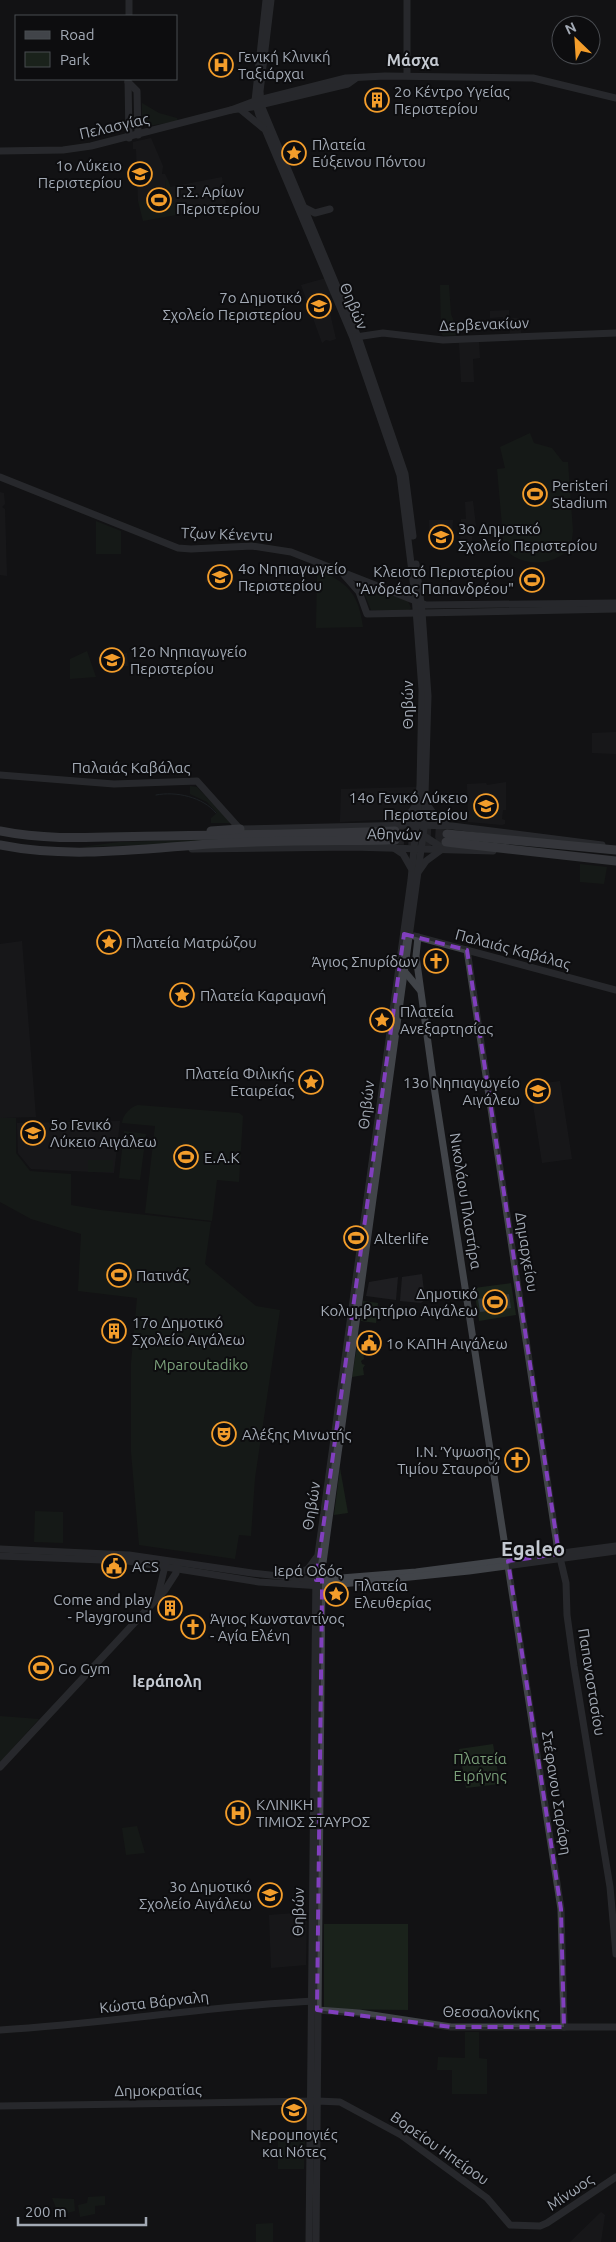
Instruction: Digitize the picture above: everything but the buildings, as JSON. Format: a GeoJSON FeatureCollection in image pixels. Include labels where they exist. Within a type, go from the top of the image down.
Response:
{"type":"FeatureCollection","features":[{"type":"Feature","properties":{"kind":"highway"},"geometry":{"type":"LineString","coordinates":[[164,836],[240,829]]}},
{"type":"Feature","properties":{"kind":"highway","name":"Αθηνών"},"geometry":{"type":"LineString","coordinates":[[0,831],[29,836],[68,838],[394,836]]}},
{"type":"Feature","properties":{"kind":"highway","name":"Αθηνών"},"geometry":{"type":"LineString","coordinates":[[0,845],[78,852],[394,836]]}},
{"type":"Feature","properties":{"kind":"highway","name":"Αθηνών"},"geometry":{"type":"LineString","coordinates":[[447,838],[616,850]]}},
{"type":"Feature","properties":{"kind":"highway","name":"Αθηνών"},"geometry":{"type":"LineString","coordinates":[[447,838],[614,863]]}},
{"type":"Feature","properties":{"kind":"highway"},"geometry":{"type":"LineString","coordinates":[[155,849],[176,849]]}},
{"type":"Feature","properties":{"kind":"street"},"geometry":{"type":"LineString","coordinates":[[128,15],[129,0]]}},
{"type":"Feature","properties":{"kind":"street","name":"Θηβών"},"geometry":{"type":"LineString","coordinates":[[266,0],[258,103],[265,129],[356,338]]}},
{"type":"Feature","properties":{"kind":"street","name":"Θηβών"},"geometry":{"type":"LineString","coordinates":[[271,0],[258,103],[304,208],[356,338],[405,474],[428,696],[426,803],[419,837],[415,872],[411,935],[318,1548],[313,2001],[316,2242]]}},
{"type":"Feature","properties":{"kind":"street"},"geometry":{"type":"LineString","coordinates":[[407,0],[407,75]]}},
{"type":"Feature","properties":{"kind":"street","name":"Πελασγίας"},"geometry":{"type":"LineString","coordinates":[[0,151],[73,149],[129,138],[346,78],[407,75],[533,78],[616,98]]}},
{"type":"Feature","properties":{"kind":"street"},"geometry":{"type":"LineString","coordinates":[[128,80],[137,91],[138,135]]}},
{"type":"Feature","properties":{"kind":"street"},"geometry":{"type":"LineString","coordinates":[[128,80],[129,138]]}},
{"type":"Feature","properties":{"kind":"street","name":"Πελασγίας"},"geometry":{"type":"LineString","coordinates":[[231,110],[258,103]]}},
{"type":"Feature","properties":{"kind":"street"},"geometry":{"type":"LineString","coordinates":[[240,109],[265,129]]}},
{"type":"Feature","properties":{"kind":"street"},"geometry":{"type":"LineString","coordinates":[[304,208],[315,212],[330,209]]}},
{"type":"Feature","properties":{"kind":"street","name":"Δερβενακίων"},"geometry":{"type":"LineString","coordinates":[[356,338],[383,333],[443,340],[616,333]]}},
{"type":"Feature","properties":{"kind":"street","name":"Τζων Κένεντυ"},"geometry":{"type":"LineString","coordinates":[[0,477],[178,548],[191,550],[261,547],[296,554],[420,607]]}},
{"type":"Feature","properties":{"kind":"street"},"geometry":{"type":"LineString","coordinates":[[340,572],[359,592],[367,614],[420,607],[616,602]]}},
{"type":"Feature","properties":{"kind":"street"},"geometry":{"type":"LineString","coordinates":[[420,607],[616,609]]}},
{"type":"Feature","properties":{"kind":"street","name":"Θηβών"},"geometry":{"type":"LineString","coordinates":[[419,837],[422,690],[420,607]]}},
{"type":"Feature","properties":{"kind":"street","name":"Παλαιάς Καβάλας"},"geometry":{"type":"LineString","coordinates":[[0,775],[114,784],[197,781],[240,829]]}},
{"type":"Feature","properties":{"kind":"street"},"geometry":{"type":"LineString","coordinates":[[394,836],[419,798]]}},
{"type":"Feature","properties":{"kind":"street"},"geometry":{"type":"LineString","coordinates":[[426,803],[438,820],[447,838]]}},
{"type":"Feature","properties":{"kind":"street","name":"Αθηνών"},"geometry":{"type":"LineString","coordinates":[[240,829],[616,846]]}},
{"type":"Feature","properties":{"kind":"street"},"geometry":{"type":"LineString","coordinates":[[394,836],[405,829],[432,843],[447,838]]}},
{"type":"Feature","properties":{"kind":"street"},"geometry":{"type":"LineString","coordinates":[[394,836],[419,837]]}},
{"type":"Feature","properties":{"kind":"street"},"geometry":{"type":"LineString","coordinates":[[394,836],[415,872],[447,838]]}},
{"type":"Feature","properties":{"kind":"street","name":"Αθηνών"},"geometry":{"type":"LineString","coordinates":[[176,849],[394,836],[447,838]]}},
{"type":"Feature","properties":{"kind":"street","name":"Θηβών"},"geometry":{"type":"LineString","coordinates":[[319,1583],[411,935]]}},
{"type":"Feature","properties":{"kind":"street","name":"Παλαιάς Καβάλας"},"geometry":{"type":"LineString","coordinates":[[411,935],[616,990]]}},
{"type":"Feature","properties":{"kind":"street","name":"Νικολάου Πλαστήρα"},"geometry":{"type":"LineString","coordinates":[[411,935],[416,956],[508,1563]]}},
{"type":"Feature","properties":{"kind":"street","name":"Δημαρχείου"},"geometry":{"type":"LineString","coordinates":[[467,950],[559,1556]]}},
{"type":"Feature","properties":{"kind":"street"},"geometry":{"type":"LineString","coordinates":[[405,972],[420,990]]}},
{"type":"Feature","properties":{"kind":"street","name":"Ιερά Οδός"},"geometry":{"type":"LineString","coordinates":[[0,1549],[109,1554],[177,1564],[259,1582],[319,1583],[396,1580],[616,1546]]}},
{"type":"Feature","properties":{"kind":"street"},"geometry":{"type":"LineString","coordinates":[[289,1578],[308,1569],[315,1561],[318,1548]]}},
{"type":"Feature","properties":{"kind":"street","name":"Ιερά Οδός"},"geometry":{"type":"LineString","coordinates":[[559,1556],[616,1551]]}},
{"type":"Feature","properties":{"kind":"street","name":"Ιερά Οδός"},"geometry":{"type":"LineString","coordinates":[[0,1556],[166,1562]]}},
{"type":"Feature","properties":{"kind":"street","name":"Παπαναστασίου"},"geometry":{"type":"LineString","coordinates":[[559,1556],[566,1583],[567,1615],[615,1926],[616,1954]]}},
{"type":"Feature","properties":{"kind":"street"},"geometry":{"type":"LineString","coordinates":[[158,1595],[166,1562]]}},
{"type":"Feature","properties":{"kind":"street","name":"Στέφανου Σαράφη"},"geometry":{"type":"LineString","coordinates":[[508,1563],[561,1909],[564,2027]]}},
{"type":"Feature","properties":{"kind":"street"},"geometry":{"type":"LineString","coordinates":[[0,1767],[158,1595],[174,1576],[177,1564]]}},
{"type":"Feature","properties":{"kind":"street","name":"Ιερά Οδός"},"geometry":{"type":"LineString","coordinates":[[177,1564],[319,1583]]}},
{"type":"Feature","properties":{"kind":"street"},"geometry":{"type":"LineString","coordinates":[[313,2001],[317,2010]]}},
{"type":"Feature","properties":{"kind":"street","name":"Κώστα Βάρναλη"},"geometry":{"type":"LineString","coordinates":[[0,2030],[94,2023],[270,2003],[313,2001]]}},
{"type":"Feature","properties":{"kind":"street","name":"Θηβών"},"geometry":{"type":"LineString","coordinates":[[309,2242],[317,2010]]}},
{"type":"Feature","properties":{"kind":"street","name":"Θεσσαλονίκης"},"geometry":{"type":"LineString","coordinates":[[317,2010],[359,2013],[451,2027],[616,2027]]}},
{"type":"Feature","properties":{"kind":"street","name":"Δημοκρατίας"},"geometry":{"type":"LineString","coordinates":[[0,2106],[314,2101]]}},
{"type":"Feature","properties":{"kind":"street","name":"Βορείου Ηπείρου"},"geometry":{"type":"LineString","coordinates":[[314,2101],[340,2102],[401,2135],[487,2198],[510,2225],[538,2226]]}},
{"type":"Feature","properties":{"kind":"street","name":"Μίνωος"},"geometry":{"type":"LineString","coordinates":[[538,2226],[547,2224],[616,2177]]}},
{"type":"Feature","properties":{"kind":"highlighted area"},"geometry":{"type":"Polygon","coordinates":[[[404,934],[467,950],[559,1554],[508,1561],[561,1909],[564,2027],[451,2027],[317,2010],[322,1580],[316,1580],[404,934]]]}},
{"type":"Feature","properties":{"kind":"shaded area"},"geometry":{"type":"Polygon","coordinates":[[[151,138],[163,166],[162,174],[165,174],[168,180],[165,180],[166,195],[149,196],[146,201],[138,201],[136,149],[133,149],[133,142],[151,138]]]}},
{"type":"Feature","properties":{"kind":"shaded area"},"geometry":{"type":"Polygon","coordinates":[[[222,177],[226,204],[176,215],[170,187],[222,177]]]}},
{"type":"Feature","properties":{"kind":"shaded area","name":"7ο Δημοτικό Σχολείο Περιστερίου"},"geometry":{"type":"Polygon","coordinates":[[[326,278],[333,294],[326,296],[336,339],[326,340],[322,343],[301,285],[326,278]]]}},
{"type":"Feature","properties":{"kind":"shaded area"},"geometry":{"type":"Polygon","coordinates":[[[509,310],[509,318],[520,318],[521,333],[510,333],[509,323],[504,323],[503,317],[490,318],[490,311],[509,310]]]}},
{"type":"Feature","properties":{"kind":"shaded area"},"geometry":{"type":"Polygon","coordinates":[[[479,342],[480,358],[473,359],[474,382],[461,382],[459,343],[479,342]]]}},
{"type":"Feature","properties":{"kind":"shaded area"},"geometry":{"type":"Polygon","coordinates":[[[0,492],[4,493],[5,504],[2,507],[5,509],[7,576],[0,575],[0,492]]]}},
{"type":"Feature","properties":{"kind":"shaded area"},"geometry":{"type":"Polygon","coordinates":[[[473,501],[476,526],[472,526],[472,549],[460,549],[461,519],[466,519],[465,502],[473,501]]]}},
{"type":"Feature","properties":{"kind":"shaded area","name":"3ο Δημοτικό Σχολείο Περιστερίου"},"geometry":{"type":"Polygon","coordinates":[[[429,520],[453,520],[451,547],[430,548],[429,520]]]}},
{"type":"Feature","properties":{"kind":"shaded area","name":"4ο Νηπιαγωγείο Περιστερίου"},"geometry":{"type":"Polygon","coordinates":[[[208,570],[230,570],[233,573],[234,582],[205,582],[208,570]]]}},
{"type":"Feature","properties":{"kind":"shaded area","name":"12ο Νηπιαγωγείο Περιστερίου"},"geometry":{"type":"Polygon","coordinates":[[[127,653],[128,666],[100,667],[98,657],[127,653]]]}},
{"type":"Feature","properties":{"kind":"shaded area"},"geometry":{"type":"Polygon","coordinates":[[[616,732],[616,754],[592,753],[592,733],[616,732]]]}},
{"type":"Feature","properties":{"kind":"shaded area","name":"14ο Γενικό Λύκειο Περιστερίου"},"geometry":{"type":"Polygon","coordinates":[[[506,782],[506,810],[503,810],[502,819],[505,820],[505,824],[468,822],[467,784],[486,783],[487,785],[506,782]]]}},
{"type":"Feature","properties":{"kind":"shaded area"},"geometry":{"type":"Polygon","coordinates":[[[416,787],[414,803],[408,813],[398,819],[340,822],[341,789],[416,787]]]}},
{"type":"Feature","properties":{"kind":"shaded area"},"geometry":{"type":"Polygon","coordinates":[[[22,941],[36,1117],[0,1118],[0,944],[22,941]]]}},
{"type":"Feature","properties":{"kind":"shaded area"},"geometry":{"type":"Polygon","coordinates":[[[560,1081],[572,1159],[542,1163],[530,1085],[560,1081]]]}},
{"type":"Feature","properties":{"kind":"shaded area"},"geometry":{"type":"Polygon","coordinates":[[[120,1121],[114,1173],[31,1169],[18,1153],[17,1123],[120,1121]]]}},
{"type":"Feature","properties":{"kind":"shaded area"},"geometry":{"type":"Polygon","coordinates":[[[422,1274],[425,1300],[421,1303],[400,1301],[402,1277],[422,1274]]]}},
{"type":"Feature","properties":{"kind":"shaded area"},"geometry":{"type":"Polygon","coordinates":[[[398,1277],[396,1300],[366,1296],[369,1282],[398,1277]]]}},
{"type":"Feature","properties":{"kind":"shaded area"},"geometry":{"type":"Polygon","coordinates":[[[509,1294],[511,1308],[480,1312],[478,1299],[509,1294]]]}},
{"type":"Feature","properties":{"kind":"shaded area"},"geometry":{"type":"Polygon","coordinates":[[[307,1912],[306,1965],[271,1968],[269,1915],[307,1912]]]}},
{"type":"Feature","properties":{"kind":"shaded area"},"geometry":{"type":"Polygon","coordinates":[[[601,2212],[605,2215],[601,2242],[570,2242],[601,2212]]]}},
{"type":"Feature","properties":{"kind":"green space"},"geometry":{"type":"Polygon","coordinates":[[[142,103],[159,113],[177,118],[178,121],[142,127],[142,103]]]}},
{"type":"Feature","properties":{"kind":"green space","name":"Γ.Σ. Αρίων Περιστερίου"},"geometry":{"type":"Polygon","coordinates":[[[165,180],[168,180],[170,185],[176,215],[143,221],[138,201],[146,201],[148,196],[166,195],[165,180]]]}},
{"type":"Feature","properties":{"kind":"green space"},"geometry":{"type":"Polygon","coordinates":[[[440,285],[449,285],[451,314],[459,335],[443,336],[441,333],[440,285]]]}},
{"type":"Feature","properties":{"kind":"green space","name":"Peristeri Stadium"},"geometry":{"type":"Polygon","coordinates":[[[530,433],[534,443],[552,448],[563,462],[568,462],[573,531],[571,547],[556,558],[548,561],[529,562],[511,555],[504,548],[497,469],[505,468],[500,447],[530,433]]]}},
{"type":"Feature","properties":{"kind":"green space"},"geometry":{"type":"Polygon","coordinates":[[[96,521],[121,531],[121,554],[96,554],[96,521]]]}},
{"type":"Feature","properties":{"kind":"green space"},"geometry":{"type":"Polygon","coordinates":[[[322,571],[340,582],[352,593],[359,607],[363,627],[316,628],[317,574],[322,571]]]}},
{"type":"Feature","properties":{"kind":"green space"},"geometry":{"type":"Polygon","coordinates":[[[368,586],[408,601],[411,608],[409,610],[371,610],[363,590],[368,586]]]}},
{"type":"Feature","properties":{"kind":"green space"},"geometry":{"type":"Polygon","coordinates":[[[87,651],[96,677],[70,679],[70,659],[87,651]]]}},
{"type":"Feature","properties":{"kind":"green space"},"geometry":{"type":"Polygon","coordinates":[[[190,786],[197,787],[231,823],[211,823],[211,818],[217,813],[207,802],[190,794],[190,786]]]}},
{"type":"Feature","properties":{"kind":"green space"},"geometry":{"type":"Polygon","coordinates":[[[472,802],[483,802],[483,807],[500,808],[499,816],[483,815],[482,819],[472,819],[472,802]]]}},
{"type":"Feature","properties":{"kind":"green space"},"geometry":{"type":"Polygon","coordinates":[[[395,834],[395,838],[81,847],[119,842],[395,834]]]}},
{"type":"Feature","properties":{"kind":"green space"},"geometry":{"type":"Polygon","coordinates":[[[580,864],[607,867],[604,884],[580,882],[580,864]]]}},
{"type":"Feature","properties":{"kind":"green space","name":"E.A.K"},"geometry":{"type":"Polygon","coordinates":[[[138,1105],[239,1113],[243,1116],[239,1182],[217,1180],[212,1221],[145,1213],[155,1126],[122,1123],[127,1112],[138,1105]]]}},
{"type":"Feature","properties":{"kind":"green space","name":"Mparoutadiko"},"geometry":{"type":"Polygon","coordinates":[[[0,1118],[16,1118],[16,1153],[30,1171],[71,1174],[71,1205],[211,1222],[205,1264],[256,1306],[280,1310],[255,1478],[251,1536],[239,1535],[235,1559],[139,1545],[131,1452],[131,1363],[137,1298],[78,1291],[81,1234],[31,1219],[0,1202],[0,1118]]]}},
{"type":"Feature","properties":{"kind":"green space"},"geometry":{"type":"Polygon","coordinates":[[[124,1131],[146,1134],[140,1180],[119,1178],[124,1131]]]}},
{"type":"Feature","properties":{"kind":"green space"},"geometry":{"type":"Polygon","coordinates":[[[88,1160],[113,1160],[113,1172],[88,1172],[88,1160]]]}},
{"type":"Feature","properties":{"kind":"green space","name":"Δημοτικό Κολυμβητήριο Αιγάλεω"},"geometry":{"type":"Polygon","coordinates":[[[511,1283],[516,1315],[479,1321],[474,1288],[511,1283]]]}},
{"type":"Feature","properties":{"kind":"green space"},"geometry":{"type":"Polygon","coordinates":[[[363,1301],[378,1303],[376,1323],[361,1321],[363,1301]]]}},
{"type":"Feature","properties":{"kind":"green space"},"geometry":{"type":"Polygon","coordinates":[[[361,1335],[362,1345],[359,1350],[363,1351],[364,1359],[361,1361],[365,1365],[363,1368],[364,1375],[352,1377],[358,1340],[361,1335]]]}},
{"type":"Feature","properties":{"kind":"green space"},"geometry":{"type":"Polygon","coordinates":[[[340,1468],[348,1513],[334,1515],[340,1468]]]}},
{"type":"Feature","properties":{"kind":"green space"},"geometry":{"type":"Polygon","coordinates":[[[35,1511],[63,1512],[63,1543],[34,1542],[35,1511]]]}},
{"type":"Feature","properties":{"kind":"green space"},"geometry":{"type":"Polygon","coordinates":[[[0,1716],[39,1719],[0,1762],[0,1716]]]}},
{"type":"Feature","properties":{"kind":"green space","name":"Πλατεία Ειρήνης"},"geometry":{"type":"Polygon","coordinates":[[[493,1744],[500,1784],[466,1788],[459,1749],[493,1744]]]}},
{"type":"Feature","properties":{"kind":"green space"},"geometry":{"type":"Polygon","coordinates":[[[137,1826],[145,1853],[126,1855],[122,1828],[137,1826]]]}},
{"type":"Feature","properties":{"kind":"green space"},"geometry":{"type":"Polygon","coordinates":[[[324,1924],[408,1924],[408,2010],[324,2009],[324,1924]]]}},
{"type":"Feature","properties":{"kind":"green space"},"geometry":{"type":"Polygon","coordinates":[[[465,2032],[479,2032],[479,2058],[487,2059],[487,2094],[452,2094],[452,2070],[437,2070],[438,2057],[465,2058],[465,2032]]]}},
{"type":"Feature","properties":{"kind":"green space"},"geometry":{"type":"Polygon","coordinates":[[[278,2141],[305,2141],[304,2169],[278,2169],[278,2141]]]}},
{"type":"Feature","properties":{"kind":"green space"},"geometry":{"type":"Polygon","coordinates":[[[105,2196],[105,2205],[95,2206],[95,2214],[80,2217],[78,2205],[87,2203],[88,2197],[105,2196]]]}},
{"type":"Feature","properties":{"kind":"green space"},"geometry":{"type":"Polygon","coordinates":[[[52,2198],[74,2199],[75,2211],[59,2215],[52,2198]]]}},
{"type":"Feature","properties":{"kind":"green space"},"geometry":{"type":"Polygon","coordinates":[[[273,2223],[273,2242],[256,2242],[256,2224],[273,2223]]]}},
{"type":"Feature","properties":{"kind":"waterway"},"geometry":{"type":"LineString","coordinates":[[156,795],[189,796],[211,807],[216,813]]}},
{"type":"Feature","properties":{"kind":"tunnel"},"geometry":{"type":"LineString","coordinates":[[395,831],[447,834]]}},
{"type":"Feature","properties":{"kind":"tunnel"},"geometry":{"type":"LineString","coordinates":[[395,840],[446,842]]}},
{"type":"Feature","properties":{"kind":"place","name":"Γενική Κλινική Ταξιάρχαι"},"geometry":{"type":"Point","coordinates":[221,65]}},
{"type":"Feature","properties":{"kind":"place","name":"2ο Κέντρο Υγείας Περιστερίου"},"geometry":{"type":"Point","coordinates":[377,100]}},
{"type":"Feature","properties":{"kind":"place","name":"Πλατεία Εύξεινου Πόντου"},"geometry":{"type":"Point","coordinates":[294,153]}},
{"type":"Feature","properties":{"kind":"place","name":"1ο Λύκειο Περιστερίου"},"geometry":{"type":"Point","coordinates":[140,174]}},
{"type":"Feature","properties":{"kind":"place","name":"Γ.Σ. Αρίων Περιστερίου"},"geometry":{"type":"Point","coordinates":[159,200]}},
{"type":"Feature","properties":{"kind":"place","name":"7ο Δημοτικό Σχολείο Περιστερίου"},"geometry":{"type":"Point","coordinates":[319,306]}},
{"type":"Feature","properties":{"kind":"place","name":"Peristeri Stadium"},"geometry":{"type":"Point","coordinates":[535,494]}},
{"type":"Feature","properties":{"kind":"place","name":"3ο Δημοτικό Σχολείο Περιστερίου"},"geometry":{"type":"Point","coordinates":[441,537]}},
{"type":"Feature","properties":{"kind":"place","name":"4ο Νηπιαγωγείο Περιστερίου"},"geometry":{"type":"Point","coordinates":[220,577]}},
{"type":"Feature","properties":{"kind":"place","name":"Κλειστό Περιστερίου \"Ανδρέας Παπανδρέου\""},"geometry":{"type":"Point","coordinates":[532,580]}},
{"type":"Feature","properties":{"kind":"place","name":"12ο Νηπιαγωγείο Περιστερίου"},"geometry":{"type":"Point","coordinates":[112,660]}},
{"type":"Feature","properties":{"kind":"place","name":"14ο Γενικό Λύκειο Περιστερίου"},"geometry":{"type":"Point","coordinates":[486,806]}},
{"type":"Feature","properties":{"kind":"place","name":"Πλατεία Ματρώζου"},"geometry":{"type":"Point","coordinates":[109,942]}},
{"type":"Feature","properties":{"kind":"place","name":"Άγιος Σπυρίδων"},"geometry":{"type":"Point","coordinates":[436,961]}},
{"type":"Feature","properties":{"kind":"place","name":"Πλατεία Καραμανή"},"geometry":{"type":"Point","coordinates":[182,995]}},
{"type":"Feature","properties":{"kind":"place","name":"Πλατεία Ανεξαρτησίας"},"geometry":{"type":"Point","coordinates":[382,1020]}},
{"type":"Feature","properties":{"kind":"place","name":"Πλατεία Φιλικής Εταιρείας"},"geometry":{"type":"Point","coordinates":[311,1082]}},
{"type":"Feature","properties":{"kind":"place","name":"13ο Νηπιαγωγείο Αιγάλεω"},"geometry":{"type":"Point","coordinates":[538,1091]}},
{"type":"Feature","properties":{"kind":"place","name":"5ο Γενικό Λύκειο Αιγάλεω"},"geometry":{"type":"Point","coordinates":[33,1133]}},
{"type":"Feature","properties":{"kind":"place","name":"E.A.K"},"geometry":{"type":"Point","coordinates":[186,1157]}},
{"type":"Feature","properties":{"kind":"place","name":"Alterlife"},"geometry":{"type":"Point","coordinates":[356,1238]}},
{"type":"Feature","properties":{"kind":"place","name":"Πατινάζ"},"geometry":{"type":"Point","coordinates":[119,1275]}},
{"type":"Feature","properties":{"kind":"place","name":"Δημοτικό Κολυμβητήριο Αιγάλεω"},"geometry":{"type":"Point","coordinates":[495,1302]}},
{"type":"Feature","properties":{"kind":"place","name":"17o Δημοτικό Σχολείο Αιγάλεω"},"geometry":{"type":"Point","coordinates":[114,1331]}},
{"type":"Feature","properties":{"kind":"place","name":"1ο ΚΑΠΗ Αιγάλεω"},"geometry":{"type":"Point","coordinates":[369,1343]}},
{"type":"Feature","properties":{"kind":"place","name":"Αλέξης Μινωτής"},"geometry":{"type":"Point","coordinates":[224,1434]}},
{"type":"Feature","properties":{"kind":"place","name":"Ι.Ν. Ύψωσης Τιμίου Σταυρού"},"geometry":{"type":"Point","coordinates":[517,1460]}},
{"type":"Feature","properties":{"kind":"place","name":"ACS"},"geometry":{"type":"Point","coordinates":[114,1566]}},
{"type":"Feature","properties":{"kind":"place","name":"Πλατεία Ελευθερίας"},"geometry":{"type":"Point","coordinates":[336,1594]}},
{"type":"Feature","properties":{"kind":"place","name":"Come and play - Playground"},"geometry":{"type":"Point","coordinates":[170,1608]}},
{"type":"Feature","properties":{"kind":"place","name":"Άγιος Κωνσταντίνος - Αγία Ελένη"},"geometry":{"type":"Point","coordinates":[193,1627]}},
{"type":"Feature","properties":{"kind":"place","name":"Go Gym"},"geometry":{"type":"Point","coordinates":[41,1668]}},
{"type":"Feature","properties":{"kind":"place","name":"ΚΛΙΝΙΚΗ ΤΙΜΙΟΣ ΣΤΑΥΡΟΣ"},"geometry":{"type":"Point","coordinates":[238,1813]}},
{"type":"Feature","properties":{"kind":"place","name":"3ο Δημοτικό Σχολείο Αιγάλεω"},"geometry":{"type":"Point","coordinates":[270,1895]}},
{"type":"Feature","properties":{"kind":"place","name":"Νερομπογιές και Νότες"},"geometry":{"type":"Point","coordinates":[294,2110]}},
{"type":"Feature","properties":{"kind":"district","name":"Μάσχα"},"geometry":{"type":"Point","coordinates":[413,60]}},
{"type":"Feature","properties":{"kind":"district","name":"Egaleo"},"geometry":{"type":"Point","coordinates":[533,1548]}},
{"type":"Feature","properties":{"kind":"district","name":"Ιεράπολη"},"geometry":{"type":"Point","coordinates":[167,1681]}}]}
